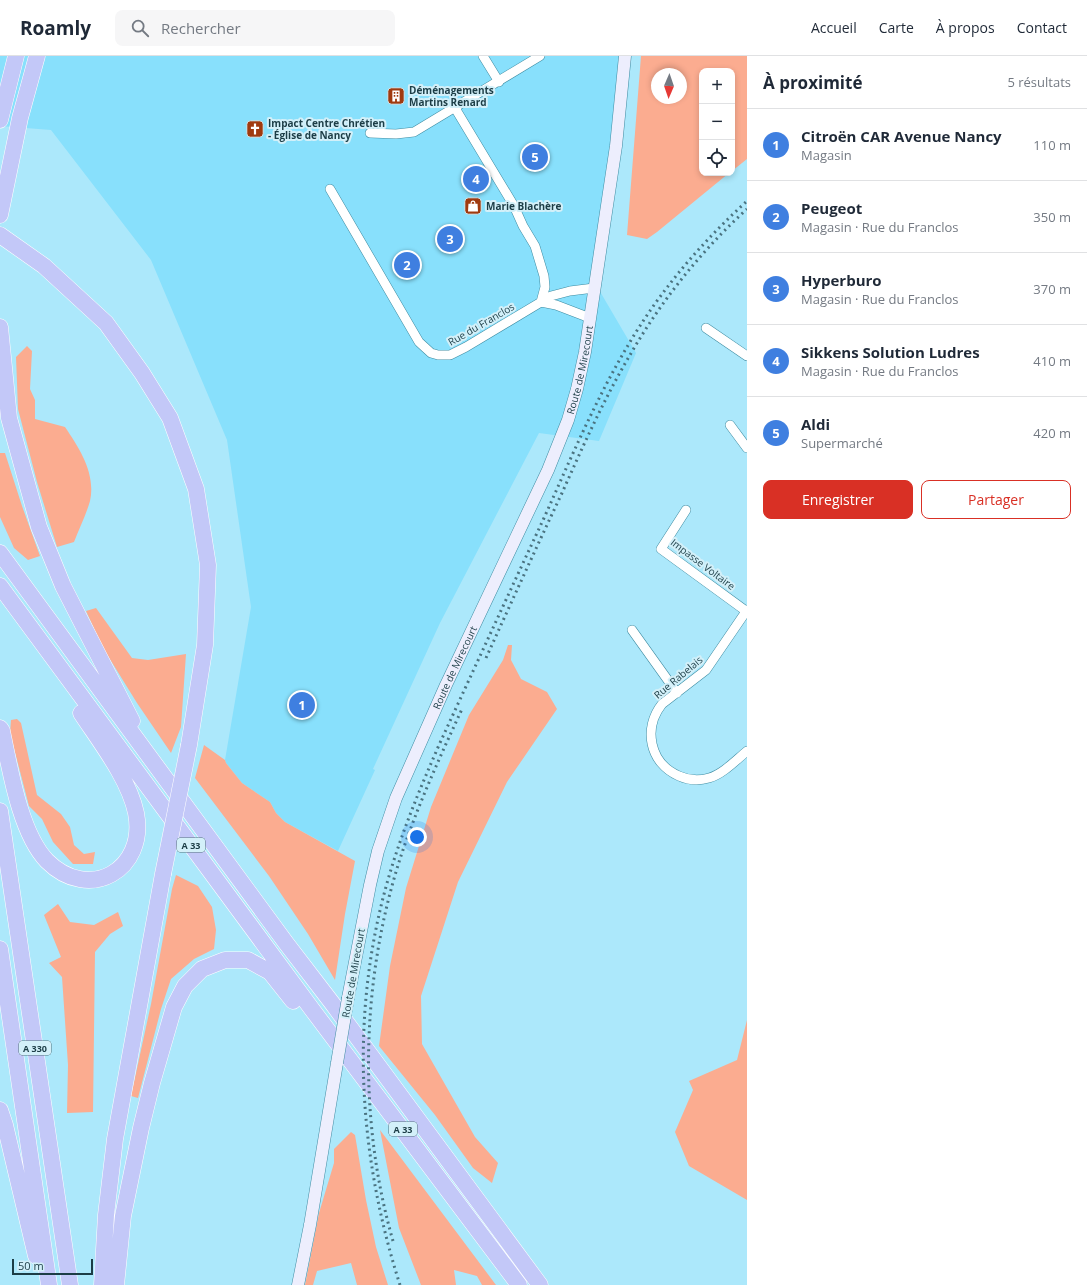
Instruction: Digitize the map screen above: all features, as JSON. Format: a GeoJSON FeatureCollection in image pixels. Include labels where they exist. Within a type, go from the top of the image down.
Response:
{"type":"FeatureCollection","features":[{"type":"Feature","properties":{"kind":"highway"},"geometry":{"type":"LineString","coordinates":[[0,120],[16,56]]}},
{"type":"Feature","properties":{"kind":"highway"},"geometry":{"type":"LineString","coordinates":[[0,214],[20,118],[37,56]]}},
{"type":"Feature","properties":{"kind":"highway"},"geometry":{"type":"LineString","coordinates":[[0,236],[44,266],[106,323],[142,373],[170,418],[196,489],[208,565],[205,645],[189,745],[163,874],[114,1139],[106,1215],[102,1285]]}},
{"type":"Feature","properties":{"kind":"highway"},"geometry":{"type":"LineString","coordinates":[[0,327],[9,418],[39,527],[63,586],[155,765]]}},
{"type":"Feature","properties":{"kind":"highway","name":"A 33"},"geometry":{"type":"LineString","coordinates":[[0,553],[540,1285]]}},
{"type":"Feature","properties":{"kind":"highway","name":"A 33"},"geometry":{"type":"LineString","coordinates":[[0,586],[51,657],[519,1285]]}},
{"type":"Feature","properties":{"kind":"highway"},"geometry":{"type":"LineString","coordinates":[[0,728],[26,826],[36,846],[46,860],[63,874],[72,878],[83,880],[94,880],[106,877],[116,872],[129,858],[134,849],[138,827],[133,800],[124,780],[68,693],[51,657]]}},
{"type":"Feature","properties":{"kind":"highway","name":"A 330"},"geometry":{"type":"LineString","coordinates":[[0,811],[70,1285]]}},
{"type":"Feature","properties":{"kind":"highway","name":"A 330"},"geometry":{"type":"LineString","coordinates":[[0,949],[49,1285]]}},
{"type":"Feature","properties":{"kind":"highway"},"geometry":{"type":"LineString","coordinates":[[116,1285],[123,1216],[141,1128],[152,1083],[174,1007],[185,986],[202,969],[225,960],[248,960],[270,972],[307,1018],[331,1033]]}},
{"type":"Feature","properties":{"kind":"highway"},"geometry":{"type":"LineString","coordinates":[[0,1110],[44,1285]]}},
{"type":"Feature","properties":{"kind":"main road","name":"Route de Mirecourt"},"geometry":{"type":"LineString","coordinates":[[298,1285],[310,1225],[348,998],[370,885],[387,823],[422,737],[548,470],[568,420],[577,389],[590,318],[616,146],[625,56]]}},
{"type":"Feature","properties":{"kind":"street"},"geometry":{"type":"LineString","coordinates":[[483,56],[499,82]]}},
{"type":"Feature","properties":{"kind":"street"},"geometry":{"type":"LineString","coordinates":[[370,134],[414,132],[540,56]]}},
{"type":"Feature","properties":{"kind":"street"},"geometry":{"type":"LineString","coordinates":[[455,108],[514,206],[523,226],[535,246],[544,276],[545,287],[541,302],[556,305],[590,318]]}},
{"type":"Feature","properties":{"kind":"street","name":"Rue du Franclos"},"geometry":{"type":"LineString","coordinates":[[330,189],[419,342],[431,353],[438,355],[450,355],[551,296],[594,288]]}},
{"type":"Feature","properties":{"kind":"street"},"geometry":{"type":"LineString","coordinates":[[706,328],[747,356]]}},
{"type":"Feature","properties":{"kind":"street"},"geometry":{"type":"LineString","coordinates":[[730,425],[747,448]]}},
{"type":"Feature","properties":{"kind":"street","name":"Impasse Voltaire"},"geometry":{"type":"LineString","coordinates":[[686,510],[661,549],[747,610]]}},
{"type":"Feature","properties":{"kind":"street","name":"Rue Rabelais"},"geometry":{"type":"LineString","coordinates":[[747,610],[706,670],[662,704],[657,710],[651,726],[652,748],[655,754],[666,768],[684,778],[701,780],[709,778],[718,774],[747,752]]}},
{"type":"Feature","properties":{"kind":"street"},"geometry":{"type":"LineString","coordinates":[[632,630],[677,693]]}},
{"type":"Feature","properties":{"kind":"shaded area"},"geometry":{"type":"Polygon","coordinates":[[[0,56],[624,56],[595,283],[636,353],[599,441],[539,433],[440,623],[373,769],[375,770],[338,851],[285,822],[276,813],[270,802],[242,783],[226,763],[225,760],[251,607],[227,440],[151,260],[51,130],[0,126],[0,56]]]}},
{"type":"Feature","properties":{"kind":"shaded area"},"geometry":{"type":"Polygon","coordinates":[[[641,56],[747,56],[747,159],[735,169],[735,68],[699,68],[699,176],[725,176],[647,239],[627,235],[641,56]]]}},
{"type":"Feature","properties":{"kind":"shaded area"},"geometry":{"type":"Polygon","coordinates":[[[27,346],[32,351],[30,389],[35,400],[35,419],[65,427],[81,453],[91,481],[90,501],[74,542],[57,547],[37,482],[18,409],[16,357],[27,346]]]}},
{"type":"Feature","properties":{"kind":"shaded area"},"geometry":{"type":"Polygon","coordinates":[[[0,453],[5,453],[40,556],[28,560],[14,548],[0,517],[0,453]]]}},
{"type":"Feature","properties":{"kind":"shaded area"},"geometry":{"type":"Polygon","coordinates":[[[96,608],[132,658],[148,660],[186,654],[181,727],[171,753],[137,703],[103,648],[86,611],[96,608]]]}},
{"type":"Feature","properties":{"kind":"shaded area"},"geometry":{"type":"Polygon","coordinates":[[[508,645],[512,645],[511,660],[521,679],[547,692],[557,709],[507,782],[458,882],[421,996],[422,1044],[475,1137],[498,1163],[492,1183],[473,1168],[435,1115],[379,1046],[390,966],[406,888],[431,807],[469,715],[503,660],[508,645]]]}},
{"type":"Feature","properties":{"kind":"shaded area"},"geometry":{"type":"Polygon","coordinates":[[[17,719],[21,723],[37,795],[61,814],[70,827],[74,845],[84,854],[95,852],[93,864],[73,864],[53,842],[42,819],[29,806],[10,733],[11,720],[17,719]]]}},
{"type":"Feature","properties":{"kind":"shaded area"},"geometry":{"type":"Polygon","coordinates":[[[204,745],[225,760],[242,783],[270,802],[276,813],[285,822],[355,861],[335,980],[308,934],[269,876],[195,778],[204,745]]]}},
{"type":"Feature","properties":{"kind":"shaded area"},"geometry":{"type":"Polygon","coordinates":[[[176,875],[198,886],[212,907],[216,930],[214,949],[194,959],[171,979],[161,1009],[138,1098],[131,1096],[151,1004],[172,889],[176,875]]]}},
{"type":"Feature","properties":{"kind":"shaded area"},"geometry":{"type":"Polygon","coordinates":[[[58,904],[70,922],[94,925],[118,912],[123,926],[110,934],[95,952],[93,1112],[67,1113],[68,1065],[62,977],[49,963],[61,957],[44,915],[58,904]]]}},
{"type":"Feature","properties":{"kind":"shaded area"},"geometry":{"type":"Polygon","coordinates":[[[747,1020],[747,1200],[689,1166],[675,1132],[693,1090],[689,1081],[737,1060],[747,1020]]]}},
{"type":"Feature","properties":{"kind":"shaded area"},"geometry":{"type":"Polygon","coordinates":[[[380,1130],[496,1285],[482,1285],[477,1276],[454,1270],[456,1285],[421,1285],[399,1228],[380,1130]]]}},
{"type":"Feature","properties":{"kind":"shaded area"},"geometry":{"type":"Polygon","coordinates":[[[351,1132],[355,1135],[376,1247],[388,1285],[357,1285],[351,1263],[317,1271],[313,1285],[305,1285],[319,1213],[334,1163],[334,1149],[351,1132]]]}},
{"type":"Feature","properties":{"kind":"railway"},"geometry":{"type":"LineString","coordinates":[[400,1285],[385,1233],[374,1180],[367,1127],[364,1074],[364,1021],[369,968],[379,915],[393,863],[414,803],[439,745],[583,431],[615,367],[639,327],[681,270],[713,234],[747,201]]}},
{"type":"Feature","properties":{"kind":"railway"},"geometry":{"type":"LineString","coordinates":[[486,658],[594,423],[630,355],[655,315],[698,259],[747,209]]}},
{"type":"Feature","properties":{"kind":"railway"},"geometry":{"type":"LineString","coordinates":[[393,1241],[382,1195],[374,1147],[369,1099],[371,1003],[377,955],[386,908],[399,862],[428,784],[462,709]]}},
{"type":"Feature","properties":{"kind":"place","name":"Déménagements Martins Renard"},"geometry":{"type":"Point","coordinates":[396,96]}},
{"type":"Feature","properties":{"kind":"place","name":"Impact Centre Chrétien - Église de Nancy"},"geometry":{"type":"Point","coordinates":[255,129]}},
{"type":"Feature","properties":{"kind":"place","name":"Aldi"},"geometry":{"type":"Point","coordinates":[535,157]}},
{"type":"Feature","properties":{"kind":"place","name":"Sikkens Solution Ludres"},"geometry":{"type":"Point","coordinates":[476,179]}},
{"type":"Feature","properties":{"kind":"place","name":"Marie Blachère"},"geometry":{"type":"Point","coordinates":[473,206]}},
{"type":"Feature","properties":{"kind":"place","name":"Hyperburo"},"geometry":{"type":"Point","coordinates":[450,239]}},
{"type":"Feature","properties":{"kind":"place","name":"Peugeot"},"geometry":{"type":"Point","coordinates":[407,265]}},
{"type":"Feature","properties":{"kind":"place","name":"Citroën CAR Avenue Nancy"},"geometry":{"type":"Point","coordinates":[302,705]}}]}
